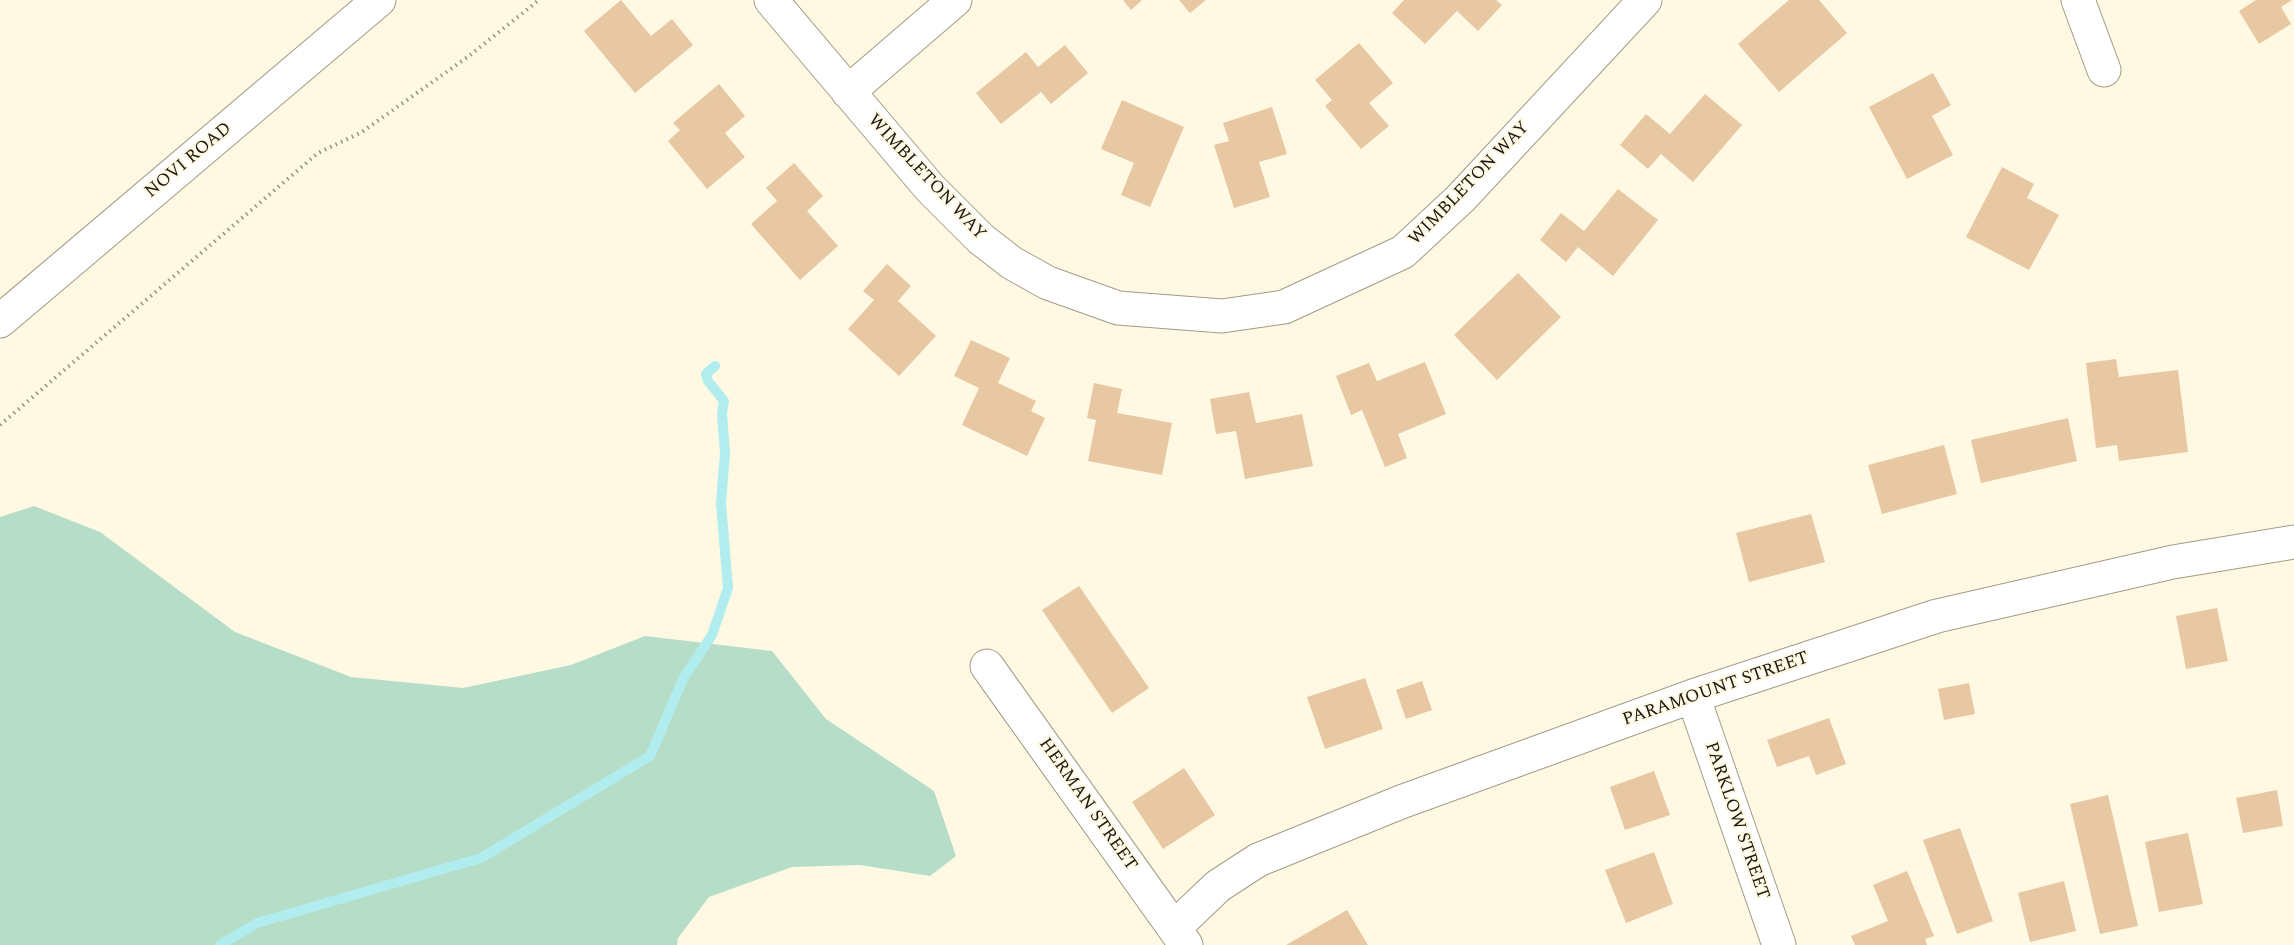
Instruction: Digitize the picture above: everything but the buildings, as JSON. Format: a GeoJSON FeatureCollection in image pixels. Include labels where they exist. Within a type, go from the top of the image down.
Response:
{"type":"FeatureCollection","features":[{"type":"Feature","properties":{"kind":"street","name":"NOVI ROAD"},"geometry":{"type":"LineString","coordinates":[[0,321],[379,0]]}},
{"type":"Feature","properties":{"kind":"street","name":"WIMBLETON WAY"},"geometry":{"type":"LineString","coordinates":[[771,0],[930,188],[981,239],[1012,263],[1048,282],[1118,308],[1170,314],[1232,315],[1284,308],[1403,252],[1461,198],[1645,0]]}},
{"type":"Feature","properties":{"kind":"street"},"geometry":{"type":"LineString","coordinates":[[848,92],[955,0]]}},
{"type":"Feature","properties":{"kind":"street"},"geometry":{"type":"LineString","coordinates":[[2078,0],[2104,70]]}},
{"type":"Feature","properties":{"kind":"street","name":"PARAMOUNT STREET"},"geometry":{"type":"LineString","coordinates":[[1180,936],[1218,886],[1258,860],[1413,798],[1693,696],[1937,616],[2173,562],[2294,542]]}},
{"type":"Feature","properties":{"kind":"street","name":"HERMAN STREET"},"geometry":{"type":"LineString","coordinates":[[987,666],[1180,936]]}},
{"type":"Feature","properties":{"kind":"street","name":"PARKLOW STREET"},"geometry":{"type":"LineString","coordinates":[[1693,696],[1779,945]]}},
{"type":"Feature","properties":{"kind":"path"},"geometry":{"type":"LineString","coordinates":[[0,425],[318,153],[362,132],[469,56],[539,0]]}},
{"type":"Feature","properties":{"kind":"green space"},"geometry":{"type":"Polygon","coordinates":[[[34,506],[100,532],[235,632],[351,677],[463,688],[571,665],[645,636],[772,651],[826,719],[934,791],[956,856],[930,876],[860,865],[792,867],[709,897],[678,938],[677,945],[0,945],[0,517],[34,506]]]}},
{"type":"Feature","properties":{"kind":"waterway"},"geometry":{"type":"LineString","coordinates":[[220,945],[257,923],[481,858],[650,756],[683,679],[712,635],[728,588],[721,503],[725,453],[722,413],[724,401],[708,381],[706,374],[715,366]]}}]}
